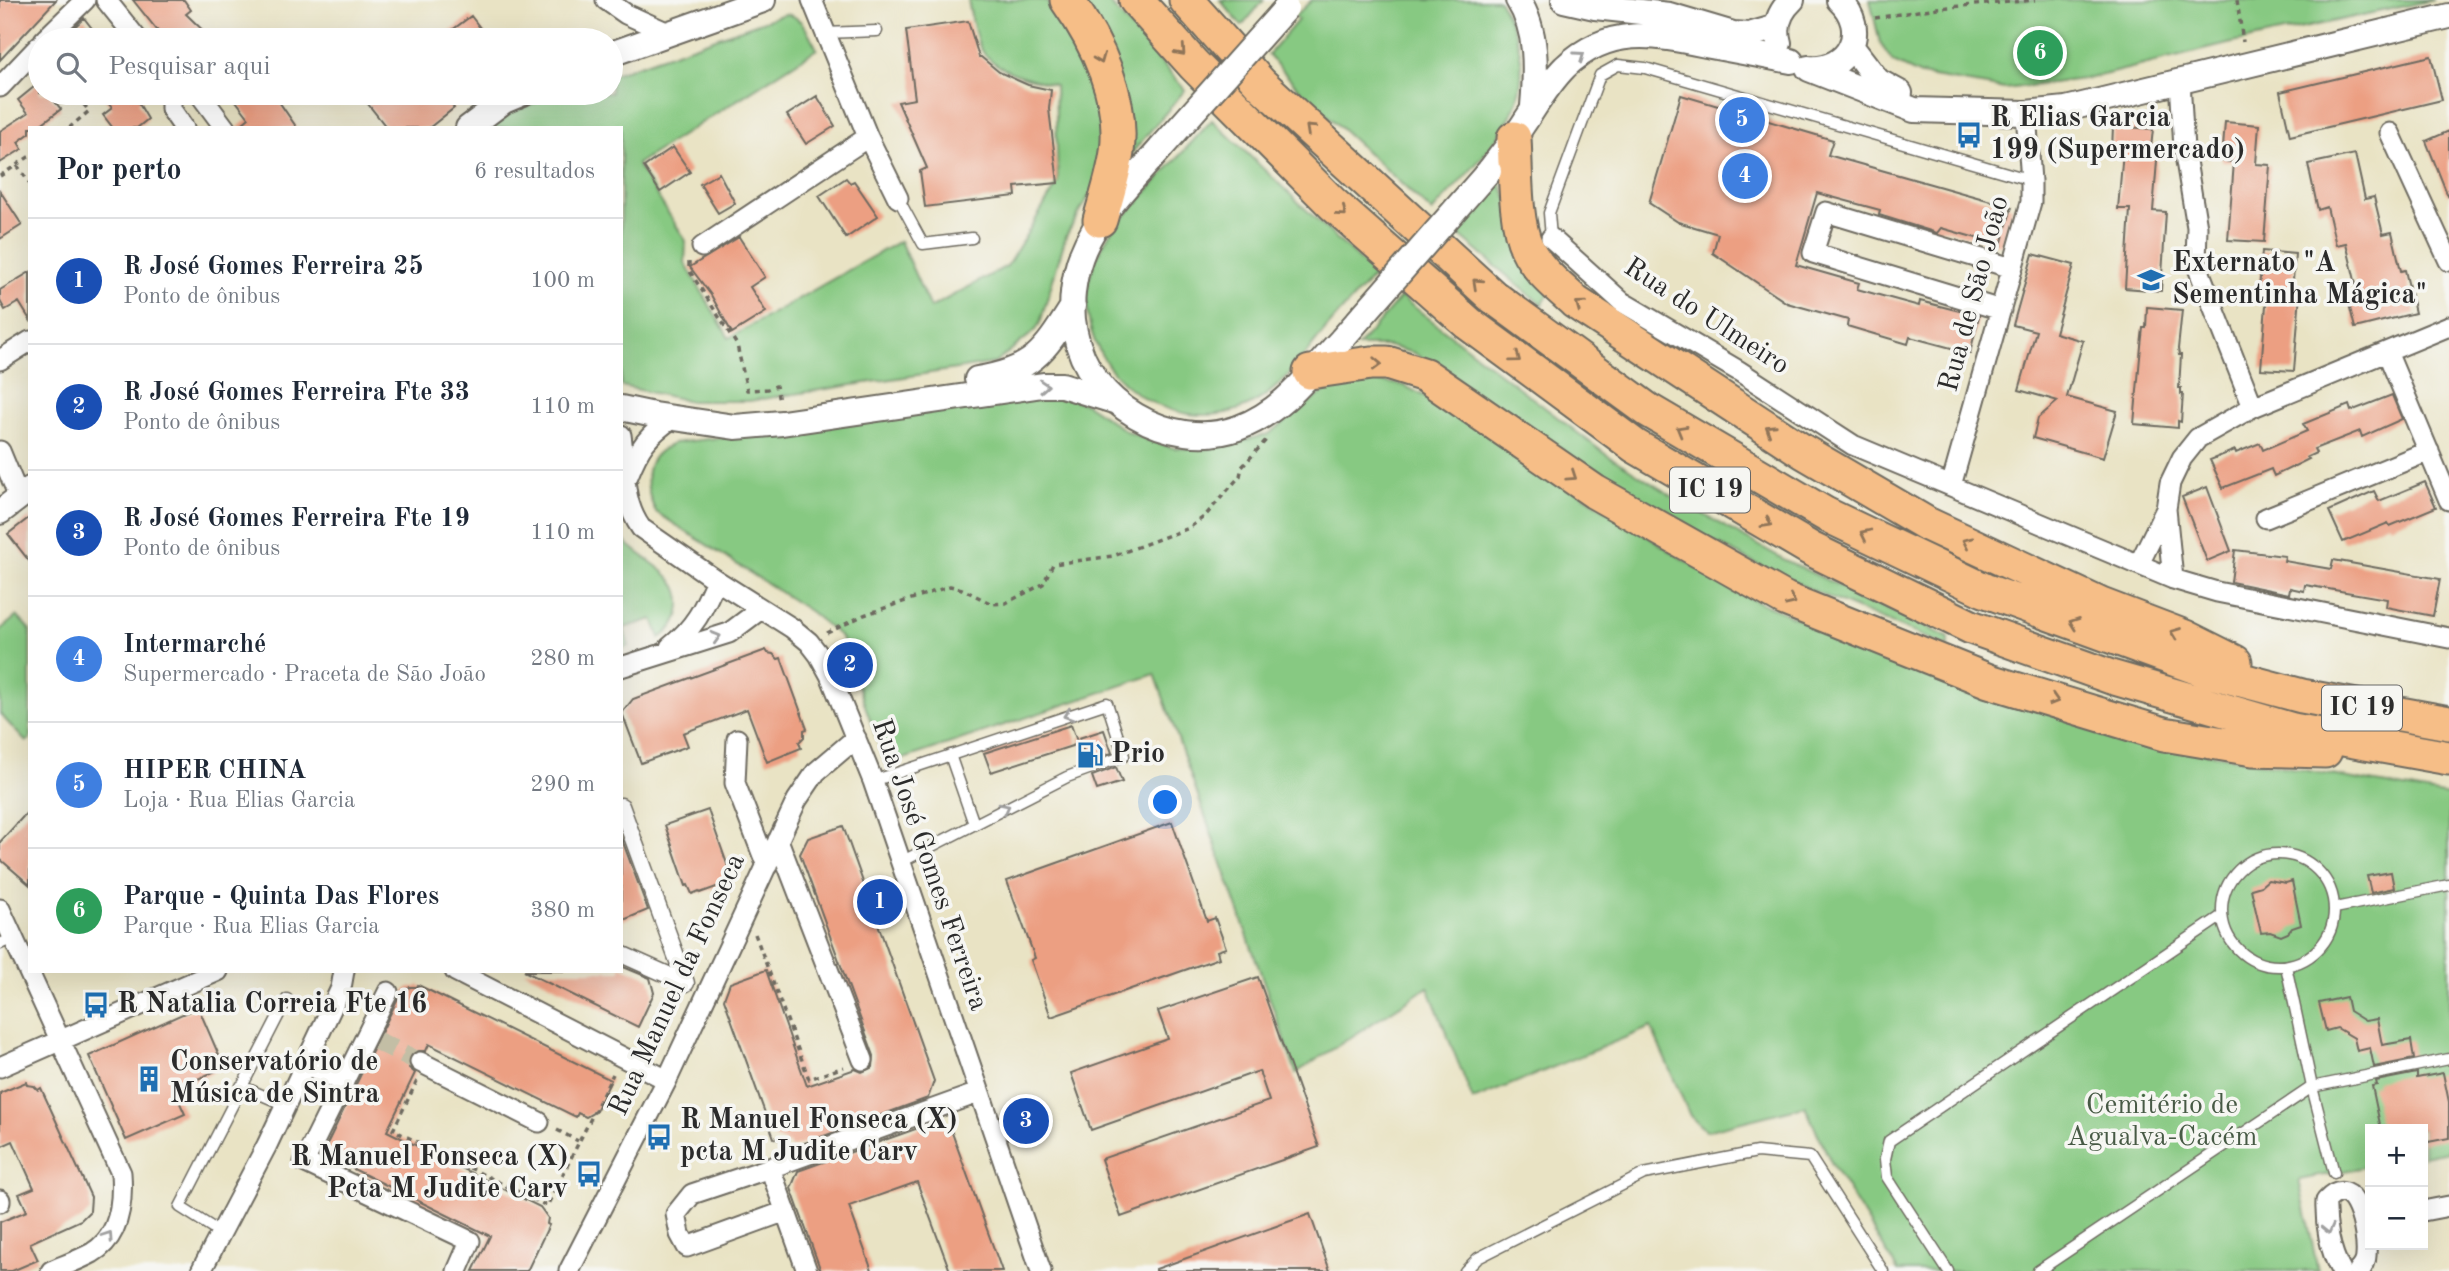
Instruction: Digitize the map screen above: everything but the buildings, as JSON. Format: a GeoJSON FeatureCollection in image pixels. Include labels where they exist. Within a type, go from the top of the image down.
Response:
{"type":"FeatureCollection","features":[{"type":"Feature","properties":{"kind":"highway"},"geometry":{"type":"LineString","coordinates":[[1067,0],[1081,19],[1096,49],[1114,99],[1117,149],[1100,220]]}},
{"type":"Feature","properties":{"kind":"highway","name":"IC 19"},"geometry":{"type":"LineString","coordinates":[[1136,0],[1194,65],[1353,223],[1468,323],[1635,446],[1811,549],[1971,626],[2110,677],[2293,730],[2449,758]]}},
{"type":"Feature","properties":{"kind":"highway","name":"IC 19"},"geometry":{"type":"LineString","coordinates":[[1186,0],[1261,85],[1492,296],[1648,410],[1825,514],[1984,590],[2204,670],[2302,696],[2449,723]]}},
{"type":"Feature","properties":{"kind":"highway"},"geometry":{"type":"LineString","coordinates":[[1514,138],[1518,207],[1527,249],[1550,279],[1575,302],[1804,452],[1927,524],[2101,605],[2185,637],[2302,696]]}},
{"type":"Feature","properties":{"kind":"highway"},"geometry":{"type":"LineString","coordinates":[[1310,372],[1353,364],[1387,363],[1425,376],[1595,492],[1785,599],[1989,681],[2164,734],[2253,749],[2416,753]]}},
{"type":"Feature","properties":{"kind":"street"},"geometry":{"type":"LineString","coordinates":[[56,28],[85,0]]}},
{"type":"Feature","properties":{"kind":"street"},"geometry":{"type":"LineString","coordinates":[[106,0],[128,28]]}},
{"type":"Feature","properties":{"kind":"street"},"geometry":{"type":"LineString","coordinates":[[606,0],[626,14],[668,33]]}},
{"type":"Feature","properties":{"kind":"street"},"geometry":{"type":"LineString","coordinates":[[623,49],[763,0]]}},
{"type":"Feature","properties":{"kind":"street"},"geometry":{"type":"LineString","coordinates":[[812,0],[868,137],[898,198]]}},
{"type":"Feature","properties":{"kind":"street"},"geometry":{"type":"LineString","coordinates":[[1518,0],[1528,18],[1535,61],[1533,106]]}},
{"type":"Feature","properties":{"kind":"street"},"geometry":{"type":"LineString","coordinates":[[1564,0],[1594,7],[1669,15],[1733,34],[1749,35],[1777,27]]}},
{"type":"Feature","properties":{"kind":"street"},"geometry":{"type":"LineString","coordinates":[[1791,0],[1779,17],[1778,40],[1783,51],[1800,65],[1914,110],[2026,113],[2066,109],[2449,16]]}},
{"type":"Feature","properties":{"kind":"street"},"geometry":{"type":"LineString","coordinates":[[623,408],[735,426],[782,423],[1043,385],[1062,385],[1114,401],[1150,424],[1188,434],[1234,429],[1275,410],[1342,339],[1489,171],[1514,138],[1533,106],[1563,69],[1577,57],[1611,40],[1632,35],[1658,36],[1822,69],[1844,57],[1854,34],[1848,10],[1839,0]]}},
{"type":"Feature","properties":{"kind":"street"},"geometry":{"type":"LineString","coordinates":[[1114,401],[1086,363],[1075,332],[1073,306],[1076,274],[1082,255],[1100,220],[1290,4]]}},
{"type":"Feature","properties":{"kind":"street"},"geometry":{"type":"LineString","coordinates":[[623,28],[626,14]]}},
{"type":"Feature","properties":{"kind":"street"},"geometry":{"type":"LineString","coordinates":[[1851,46],[1878,81],[1911,98],[1961,111]]}},
{"type":"Feature","properties":{"kind":"street"},"geometry":{"type":"LineString","coordinates":[[0,87],[28,58]]}},
{"type":"Feature","properties":{"kind":"street"},"geometry":{"type":"LineString","coordinates":[[2180,81],[2184,149],[2197,227],[2196,263],[2253,407]]}},
{"type":"Feature","properties":{"kind":"street"},"geometry":{"type":"LineString","coordinates":[[171,105],[183,126]]}},
{"type":"Feature","properties":{"kind":"street"},"geometry":{"type":"LineString","coordinates":[[208,105],[224,126]]}},
{"type":"Feature","properties":{"kind":"street"},"geometry":{"type":"LineString","coordinates":[[471,126],[499,105]]}},
{"type":"Feature","properties":{"kind":"street","name":"Rua de São João"},"geometry":{"type":"LineString","coordinates":[[1951,486],[2031,202],[2026,113]]}},
{"type":"Feature","properties":{"kind":"street"},"geometry":{"type":"LineString","coordinates":[[2390,133],[2449,261]]}},
{"type":"Feature","properties":{"kind":"street"},"geometry":{"type":"LineString","coordinates":[[702,247],[868,137]]}},
{"type":"Feature","properties":{"kind":"street"},"geometry":{"type":"LineString","coordinates":[[2001,310],[1813,253],[1826,212],[2012,268]]}},
{"type":"Feature","properties":{"kind":"street","name":"Rua do Ulmeiro"},"geometry":{"type":"LineString","coordinates":[[1551,238],[1622,302],[1738,371],[1853,445],[2173,579],[2217,592],[2449,638]]}},
{"type":"Feature","properties":{"kind":"street"},"geometry":{"type":"LineString","coordinates":[[625,483],[637,452],[647,438],[679,418],[858,398],[995,376],[1012,371],[1038,355],[1051,341],[1073,306]]}},
{"type":"Feature","properties":{"kind":"street"},"geometry":{"type":"LineString","coordinates":[[2173,579],[2166,509],[2170,482],[2182,458],[2198,438],[2253,407],[2449,326]]}},
{"type":"Feature","properties":{"kind":"street"},"geometry":{"type":"LineString","coordinates":[[0,360],[28,342]]}},
{"type":"Feature","properties":{"kind":"street"},"geometry":{"type":"LineString","coordinates":[[2387,352],[2449,499]]}},
{"type":"Feature","properties":{"kind":"street"},"geometry":{"type":"LineString","coordinates":[[0,451],[16,499]]}},
{"type":"Feature","properties":{"kind":"street"},"geometry":{"type":"LineString","coordinates":[[2266,518],[2428,451]]}},
{"type":"Feature","properties":{"kind":"street","name":"Rua José Gomes Ferreira"},"geometry":{"type":"LineString","coordinates":[[623,459],[628,504],[641,528],[792,628],[810,642],[830,674],[873,782],[1041,1271]]}},
{"type":"Feature","properties":{"kind":"street"},"geometry":{"type":"LineString","coordinates":[[2139,564],[2166,509]]}},
{"type":"Feature","properties":{"kind":"street"},"geometry":{"type":"LineString","coordinates":[[665,651],[687,634],[700,616],[716,580]]}},
{"type":"Feature","properties":{"kind":"street"},"geometry":{"type":"LineString","coordinates":[[623,666],[729,633],[761,608]]}},
{"type":"Feature","properties":{"kind":"street","name":"Rua Manuel da Fonseca"},"geometry":{"type":"LineString","coordinates":[[569,1271],[667,1080],[797,800],[816,772],[856,738]]}},
{"type":"Feature","properties":{"kind":"street"},"geometry":{"type":"LineString","coordinates":[[737,739],[735,783],[767,866]]}},
{"type":"Feature","properties":{"kind":"street"},"geometry":{"type":"LineString","coordinates":[[623,811],[686,983],[623,955]]}},
{"type":"Feature","properties":{"kind":"street"},"geometry":{"type":"LineString","coordinates":[[778,840],[863,1060]]}},
{"type":"Feature","properties":{"kind":"street"},"geometry":{"type":"LineString","coordinates":[[0,909],[7,941],[60,1041],[121,1173],[121,1206],[111,1234],[94,1252],[51,1271]]}},
{"type":"Feature","properties":{"kind":"street"},"geometry":{"type":"LineString","coordinates":[[0,1068],[213,973]]}},
{"type":"Feature","properties":{"kind":"street"},"geometry":{"type":"LineString","coordinates":[[201,1271],[305,1064],[341,988],[344,973]]}},
{"type":"Feature","properties":{"kind":"street"},"geometry":{"type":"LineString","coordinates":[[459,973],[667,1080]]}},
{"type":"Feature","properties":{"kind":"street"},"geometry":{"type":"LineString","coordinates":[[388,992],[372,1038],[344,1082],[304,1162],[470,1241],[457,1271]]}},
{"type":"Feature","properties":{"kind":"street"},"geometry":{"type":"LineString","coordinates":[[420,1062],[539,1122]]}},
{"type":"Feature","properties":{"kind":"street"},"geometry":{"type":"LineString","coordinates":[[305,1064],[344,1082]]}},
{"type":"Feature","properties":{"kind":"street"},"geometry":{"type":"LineString","coordinates":[[786,1211],[687,1247],[680,1234],[676,1214],[692,1194],[978,1093]]}},
{"type":"Feature","properties":{"kind":"street"},"geometry":{"type":"LineString","coordinates":[[770,1168],[807,1271]]}},
{"type":"Feature","properties":{"kind":"street"},"geometry":{"type":"LineString","coordinates":[[2341,1271],[2335,1261],[2325,1217],[2326,1201],[2333,1193],[2336,1183],[2351,1196],[2365,1221]]}},
{"type":"Feature","properties":{"kind":"street"},"geometry":{"type":"LineString","coordinates":[[2428,1210],[2449,1206]]}},
{"type":"Feature","properties":{"kind":"street"},"geometry":{"type":"LineString","coordinates":[[2359,1271],[2363,1267],[2366,1250]]}},
{"type":"Feature","properties":{"kind":"lane"},"geometry":{"type":"LineString","coordinates":[[824,33],[877,31]]}},
{"type":"Feature","properties":{"kind":"lane","name":"Rua do Ulmeiro"},"geometry":{"type":"LineString","coordinates":[[1551,238],[1549,213],[1600,75],[1618,65],[1645,68],[2031,180]]}},
{"type":"Feature","properties":{"kind":"lane"},"geometry":{"type":"LineString","coordinates":[[898,198],[923,244],[972,238]]}},
{"type":"Feature","properties":{"kind":"lane"},"geometry":{"type":"LineString","coordinates":[[873,782],[1107,703],[1124,756],[1067,777],[901,862]]}},
{"type":"Feature","properties":{"kind":"lane"},"geometry":{"type":"LineString","coordinates":[[950,754],[974,824]]}},
{"type":"Feature","properties":{"kind":"lane"},"geometry":{"type":"LineString","coordinates":[[2275,853],[2293,855],[2310,862],[2328,883],[2335,908],[2333,925],[2327,940],[2302,962],[2286,966],[2259,962],[2236,948],[2226,933],[2222,916],[2223,897],[2235,874],[2257,857],[2275,853]]}},
{"type":"Feature","properties":{"kind":"lane"},"geometry":{"type":"LineString","coordinates":[[2335,908],[2449,885]]}},
{"type":"Feature","properties":{"kind":"lane"},"geometry":{"type":"LineString","coordinates":[[1948,1271],[1887,1177],[1885,1159],[1889,1141],[2222,916]]}},
{"type":"Feature","properties":{"kind":"lane"},"geometry":{"type":"LineString","coordinates":[[2286,966],[2336,1183]]}},
{"type":"Feature","properties":{"kind":"lane"},"geometry":{"type":"LineString","coordinates":[[221,1233],[180,1207],[287,999]]}},
{"type":"Feature","properties":{"kind":"lane"},"geometry":{"type":"LineString","coordinates":[[2038,1271],[2312,1087],[2449,1059]]}},
{"type":"Feature","properties":{"kind":"lane"},"geometry":{"type":"LineString","coordinates":[[241,1086],[285,1105]]}},
{"type":"Feature","properties":{"kind":"lane"},"geometry":{"type":"LineString","coordinates":[[1465,1271],[1478,1258],[1644,1174],[1757,1152],[1810,1157],[1883,1271]]}},
{"type":"Feature","properties":{"kind":"path"},"geometry":{"type":"LineString","coordinates":[[1864,20],[1965,3],[2033,0]]}},
{"type":"Feature","properties":{"kind":"path"},"geometry":{"type":"LineString","coordinates":[[2237,0],[2245,55]]}},
{"type":"Feature","properties":{"kind":"path"},"geometry":{"type":"LineString","coordinates":[[77,125],[89,111],[84,105]]}},
{"type":"Feature","properties":{"kind":"path"},"geometry":{"type":"LineString","coordinates":[[0,176],[28,157]]}},
{"type":"Feature","properties":{"kind":"path"},"geometry":{"type":"LineString","coordinates":[[17,165],[28,181]]}},
{"type":"Feature","properties":{"kind":"path"},"geometry":{"type":"LineString","coordinates":[[702,247],[689,262],[689,270],[737,345],[747,390],[776,386],[781,407]]}},
{"type":"Feature","properties":{"kind":"path"},"geometry":{"type":"LineString","coordinates":[[810,642],[864,615],[950,586],[992,604],[1006,603],[1043,584],[1053,564],[1113,556],[1189,528],[1205,516],[1240,476],[1242,467],[1267,442],[1275,410]]}},
{"type":"Feature","properties":{"kind":"path"},"geometry":{"type":"LineString","coordinates":[[746,910],[809,1079],[863,1060]]}},
{"type":"Feature","properties":{"kind":"path"},"geometry":{"type":"LineString","coordinates":[[407,1102],[393,1130],[547,1206],[622,1057]]}},
{"type":"Feature","properties":{"kind":"path"},"geometry":{"type":"LineString","coordinates":[[539,1122],[579,1141]]}},
{"type":"Feature","properties":{"kind":"green space"},"geometry":{"type":"Polygon","coordinates":[[[968,0],[1046,0],[1086,54],[1098,84],[1107,145],[1097,182],[1066,236],[1036,330],[995,363],[749,401],[690,401],[623,386],[623,126],[489,126],[503,115],[530,105],[623,105],[623,71],[784,14],[790,15],[805,27],[817,49],[637,164],[686,241],[685,263],[729,338],[900,241],[930,308],[1007,266],[1058,183],[1055,85],[1014,73],[995,63],[981,49],[968,0]]]}},
{"type":"Feature","properties":{"kind":"green space"},"geometry":{"type":"Polygon","coordinates":[[[1080,0],[1107,0],[1185,90],[1125,161],[1080,0]]]}},
{"type":"Feature","properties":{"kind":"green space"},"geometry":{"type":"Polygon","coordinates":[[[1220,0],[1264,0],[1242,26],[1220,0]]]}},
{"type":"Feature","properties":{"kind":"green space"},"geometry":{"type":"Polygon","coordinates":[[[1312,0],[1499,0],[1515,34],[1521,64],[1519,92],[1510,116],[1495,140],[1432,212],[1301,91],[1268,55],[1298,20],[1295,16],[1312,0]]]}},
{"type":"Feature","properties":{"kind":"green space"},"geometry":{"type":"Polygon","coordinates":[[[1870,0],[2433,0],[2228,44],[2091,78],[2005,89],[1921,75],[1893,62],[1880,43],[1870,0]]]}},
{"type":"Feature","properties":{"kind":"green space"},"geometry":{"type":"Polygon","coordinates":[[[1212,120],[1375,275],[1297,365],[1266,395],[1240,409],[1213,415],[1186,414],[1160,406],[1136,393],[1116,376],[1101,354],[1091,329],[1087,291],[1097,256],[1111,231],[1212,120]]]}},
{"type":"Feature","properties":{"kind":"green space"},"geometry":{"type":"Polygon","coordinates":[[[1500,182],[1549,294],[1542,305],[1456,233],[1500,182]]]}},
{"type":"Feature","properties":{"kind":"green space"},"geometry":{"type":"Polygon","coordinates":[[[1401,297],[1604,453],[1683,503],[1787,561],[1949,638],[1949,647],[1787,579],[1694,531],[1613,482],[1414,353],[1388,346],[1358,346],[1401,297]]]}},
{"type":"Feature","properties":{"kind":"green space","name":"Cemitério de Agualva-Cacém"},"geometry":{"type":"Polygon","coordinates":[[[1375,381],[1403,385],[1446,407],[1733,591],[1962,689],[2185,749],[2449,796],[2449,1151],[2428,1155],[2428,1124],[2365,1124],[2365,1167],[2299,1180],[2318,1271],[1898,1271],[1831,1162],[1805,1106],[1706,1131],[1690,1116],[1651,1027],[1473,1100],[1428,987],[1296,1073],[1155,674],[886,765],[841,637],[811,612],[656,512],[648,489],[648,473],[653,458],[674,443],[891,418],[1055,393],[1086,404],[1126,431],[1151,441],[1174,448],[1208,449],[1269,434],[1321,394],[1344,382],[1375,381]]]}},
{"type":"Feature","properties":{"kind":"green space"},"geometry":{"type":"Polygon","coordinates":[[[623,539],[670,578],[680,599],[678,616],[660,638],[653,619],[624,628],[629,646],[623,648],[623,539]]]}},
{"type":"Feature","properties":{"kind":"green space"},"geometry":{"type":"Polygon","coordinates":[[[17,616],[28,628],[26,742],[0,714],[0,630],[17,616]]]}},
{"type":"Feature","properties":{"kind":"tunnel"},"geometry":{"type":"LineString","coordinates":[[377,1041],[420,1062]]}},
{"type":"Feature","properties":{"kind":"place","name":"Parque - Quinta Das Flores"},"geometry":{"type":"Point","coordinates":[2040,53]}},
{"type":"Feature","properties":{"kind":"place","name":"HIPER CHINA"},"geometry":{"type":"Point","coordinates":[1742,120]}},
{"type":"Feature","properties":{"kind":"place","name":"R Elias Garcia 199 (Supermercado)"},"geometry":{"type":"Point","coordinates":[1969,135]}},
{"type":"Feature","properties":{"kind":"place","name":"Intermarché"},"geometry":{"type":"Point","coordinates":[1745,176]}},
{"type":"Feature","properties":{"kind":"place","name":"Externato \"A Sementinha Mágica\""},"geometry":{"type":"Point","coordinates":[2151,280]}},
{"type":"Feature","properties":{"kind":"place","name":"R José Gomes Ferreira Fte 33"},"geometry":{"type":"Point","coordinates":[850,665]}},
{"type":"Feature","properties":{"kind":"place","name":"Prio"},"geometry":{"type":"Point","coordinates":[1090,755]}},
{"type":"Feature","properties":{"kind":"place","name":"R José Gomes Ferreira 25"},"geometry":{"type":"Point","coordinates":[880,902]}},
{"type":"Feature","properties":{"kind":"place","name":"R Natalia Correia Fte 16"},"geometry":{"type":"Point","coordinates":[96,1005]}},
{"type":"Feature","properties":{"kind":"place","name":"Conservatório de Música de Sintra"},"geometry":{"type":"Point","coordinates":[149,1079]}},
{"type":"Feature","properties":{"kind":"place","name":"R José Gomes Ferreira Fte 19"},"geometry":{"type":"Point","coordinates":[1026,1121]}},
{"type":"Feature","properties":{"kind":"place","name":"R Manuel Fonseca (X) pcta M Judite Carv"},"geometry":{"type":"Point","coordinates":[659,1137]}},
{"type":"Feature","properties":{"kind":"place","name":"R Manuel Fonseca (X) Pcta M Judite Carv"},"geometry":{"type":"Point","coordinates":[589,1174]}}]}
